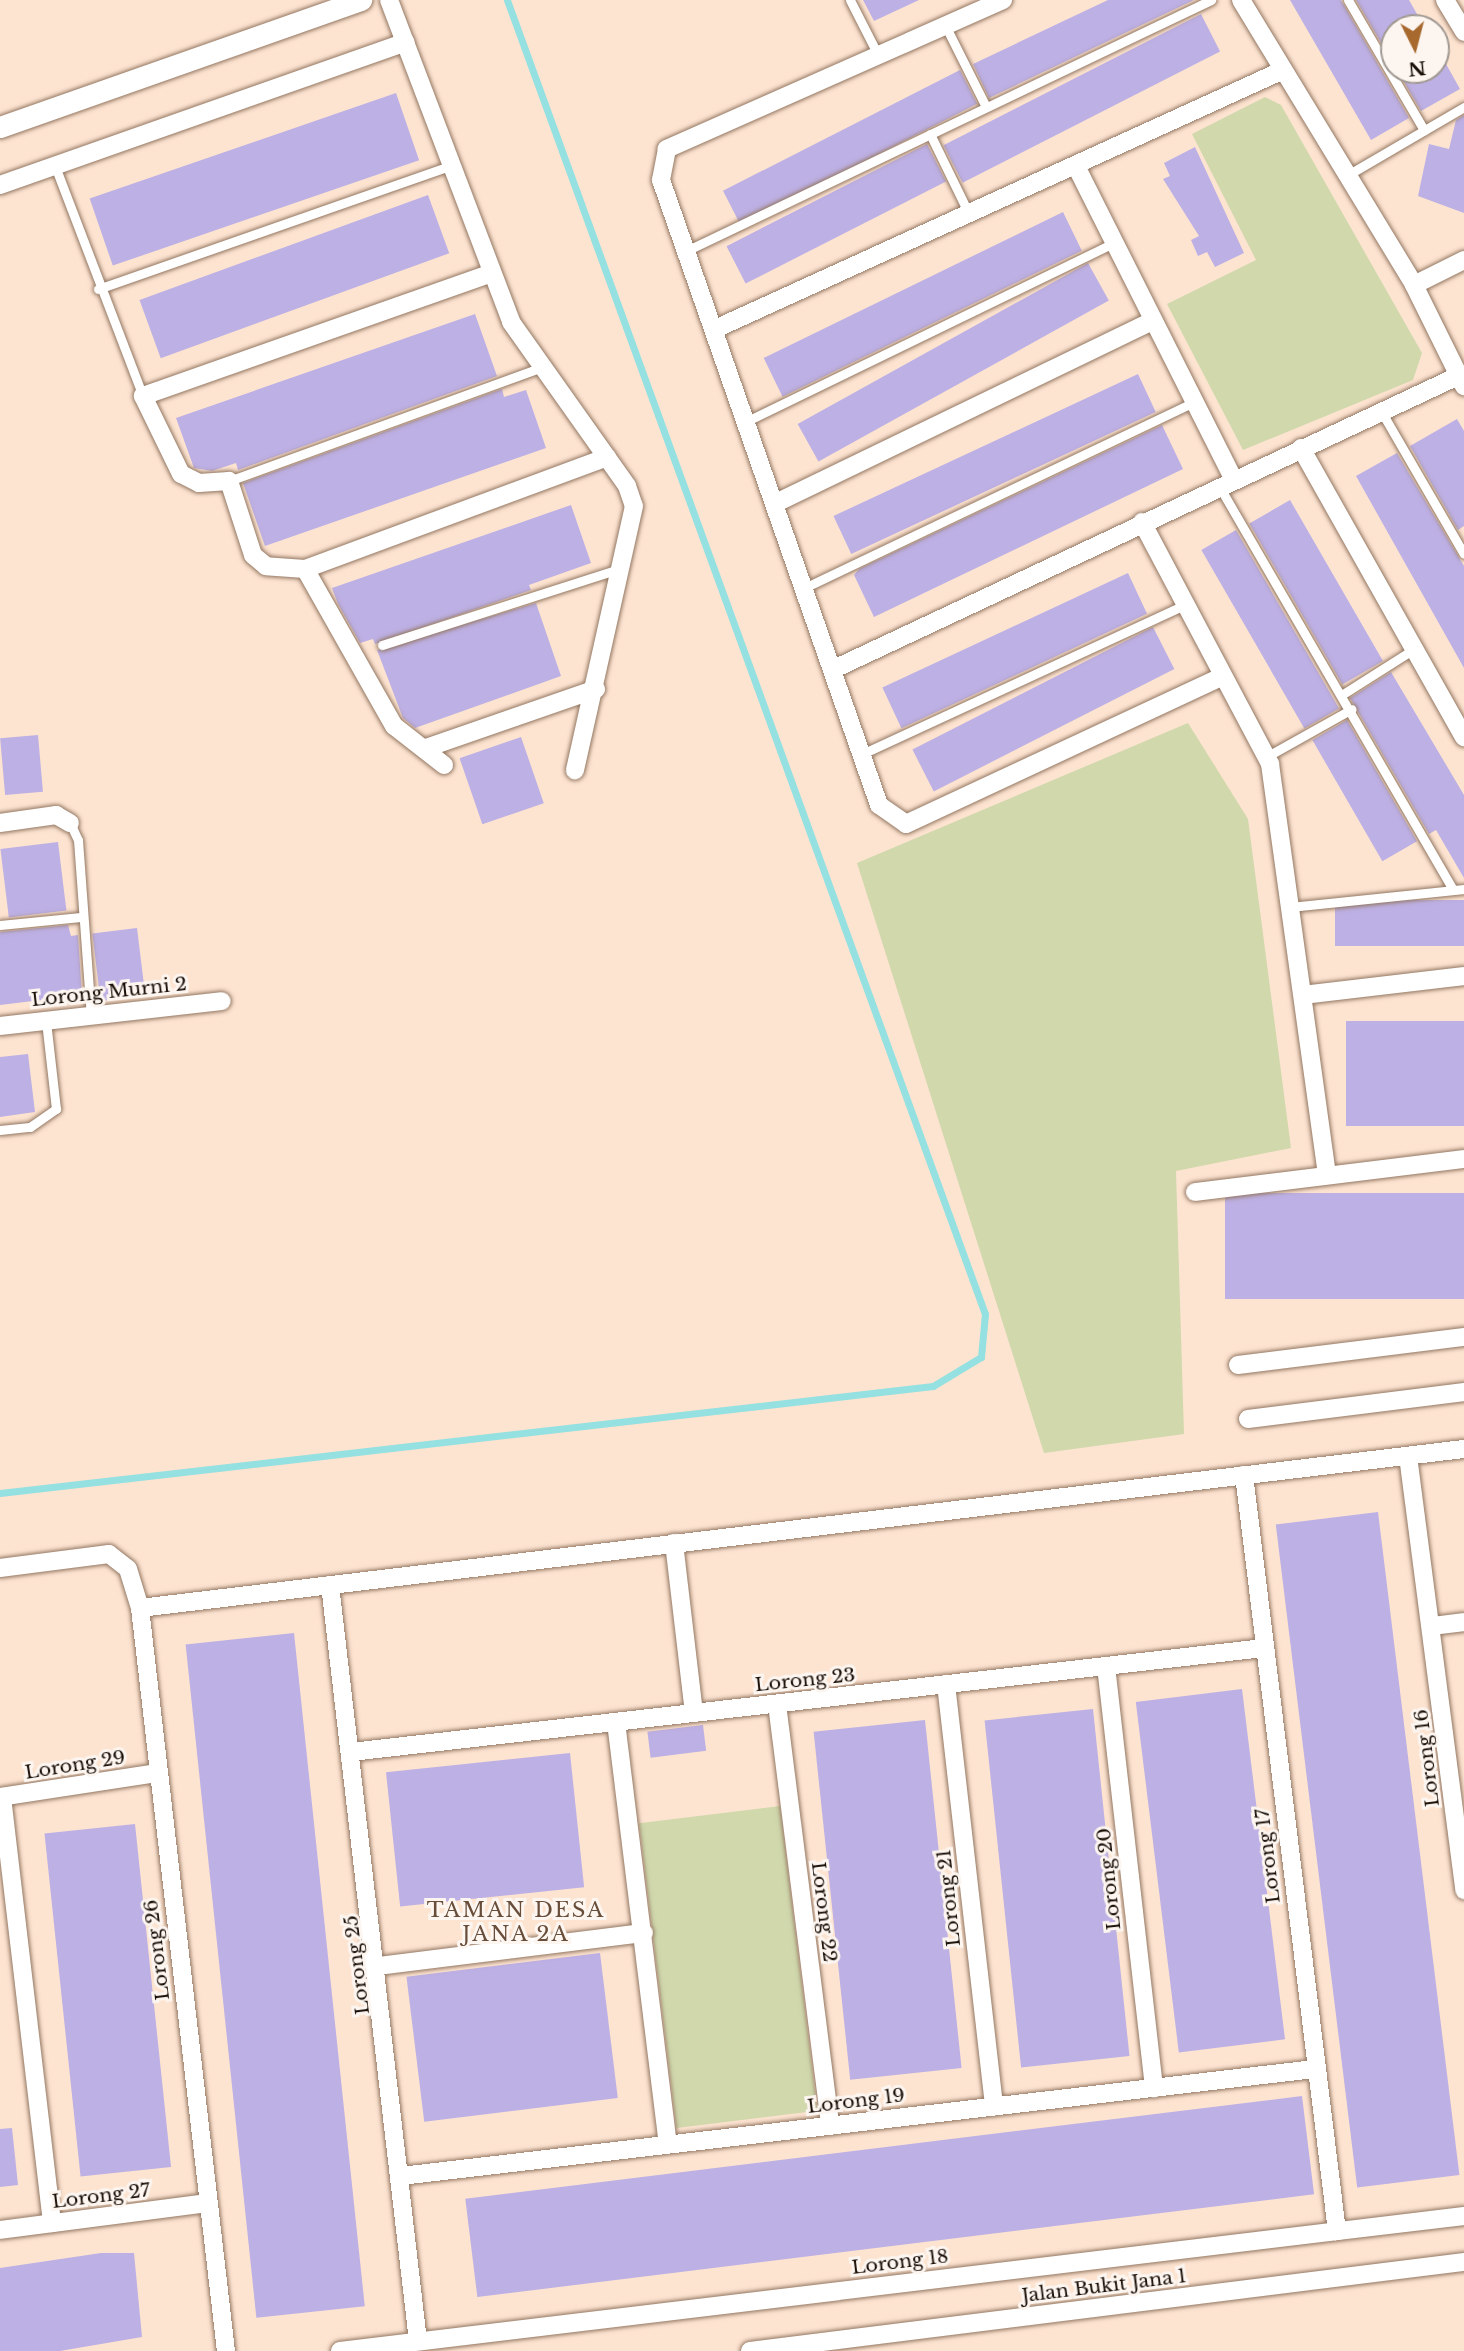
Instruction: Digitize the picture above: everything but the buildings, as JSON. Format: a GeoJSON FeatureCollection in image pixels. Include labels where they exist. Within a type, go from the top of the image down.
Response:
{"type":"FeatureCollection","features":[{"type":"Feature","properties":{"kind":"street"},"geometry":{"type":"LineString","coordinates":[[0,127],[361,0]]}},
{"type":"Feature","properties":{"kind":"street"},"geometry":{"type":"LineString","coordinates":[[389,0],[456,164],[511,322],[607,457],[634,506],[596,689],[575,770]]}},
{"type":"Feature","properties":{"kind":"street"},"geometry":{"type":"LineString","coordinates":[[1003,0],[879,59],[667,149],[661,180],[806,587],[879,805],[906,824],[1221,677]]}},
{"type":"Feature","properties":{"kind":"street"},"geometry":{"type":"LineString","coordinates":[[834,669],[1381,411],[1459,371],[1414,285],[1281,71],[1241,0]]}},
{"type":"Feature","properties":{"kind":"street"},"geometry":{"type":"LineString","coordinates":[[1445,0],[1464,32]]}},
{"type":"Feature","properties":{"kind":"street"},"geometry":{"type":"LineString","coordinates":[[0,185],[405,42]]}},
{"type":"Feature","properties":{"kind":"street"},"geometry":{"type":"LineString","coordinates":[[715,329],[1281,71]]}},
{"type":"Feature","properties":{"kind":"street"},"geometry":{"type":"LineString","coordinates":[[1076,166],[1194,402],[1226,482]]}},
{"type":"Feature","properties":{"kind":"street"},"geometry":{"type":"LineString","coordinates":[[1414,285],[1464,260]]}},
{"type":"Feature","properties":{"kind":"street"},"geometry":{"type":"LineString","coordinates":[[492,272],[143,396],[181,474],[199,482],[229,481],[253,555],[266,566],[305,569],[607,457]]}},
{"type":"Feature","properties":{"kind":"street"},"geometry":{"type":"LineString","coordinates":[[776,503],[1153,321]]}},
{"type":"Feature","properties":{"kind":"street"},"geometry":{"type":"LineString","coordinates":[[1301,448],[1414,649],[1458,711],[1464,737]]}},
{"type":"Feature","properties":{"kind":"street"},"geometry":{"type":"LineString","coordinates":[[1142,522],[1221,677],[1266,757],[1303,995],[1327,1175]]}},
{"type":"Feature","properties":{"kind":"street"},"geometry":{"type":"LineString","coordinates":[[305,569],[394,726],[426,748],[444,765]]}},
{"type":"Feature","properties":{"kind":"street"},"geometry":{"type":"LineString","coordinates":[[426,748],[596,689]]}},
{"type":"Feature","properties":{"kind":"street"},"geometry":{"type":"LineString","coordinates":[[0,822],[55,815],[70,823]]}},
{"type":"Feature","properties":{"kind":"street"},"geometry":{"type":"LineString","coordinates":[[1303,995],[1464,976]]}},
{"type":"Feature","properties":{"kind":"street","name":"Lorong Murni 2"},"geometry":{"type":"LineString","coordinates":[[0,1026],[222,1001]]}},
{"type":"Feature","properties":{"kind":"street"},"geometry":{"type":"LineString","coordinates":[[1195,1192],[1464,1159]]}},
{"type":"Feature","properties":{"kind":"street"},"geometry":{"type":"LineString","coordinates":[[1238,1365],[1464,1337]]}},
{"type":"Feature","properties":{"kind":"street"},"geometry":{"type":"LineString","coordinates":[[1248,1419],[1464,1392]]}},
{"type":"Feature","properties":{"kind":"street"},"geometry":{"type":"LineString","coordinates":[[140,1608],[1464,1449]]}},
{"type":"Feature","properties":{"kind":"street","name":"Lorong 16"},"geometry":{"type":"LineString","coordinates":[[1408,1455],[1432,1626],[1456,1753],[1464,1890]]}},
{"type":"Feature","properties":{"kind":"street","name":"Lorong 17"},"geometry":{"type":"LineString","coordinates":[[1244,1475],[1336,2231]]}},
{"type":"Feature","properties":{"kind":"street"},"geometry":{"type":"LineString","coordinates":[[674,1543],[694,1713]]}},
{"type":"Feature","properties":{"kind":"street","name":"Lorong 26"},"geometry":{"type":"LineString","coordinates":[[0,1568],[109,1554],[128,1569],[140,1608],[226,2351]]}},
{"type":"Feature","properties":{"kind":"street","name":"Lorong 25"},"geometry":{"type":"LineString","coordinates":[[330,1585],[378,1966],[418,2341]]}},
{"type":"Feature","properties":{"kind":"street"},"geometry":{"type":"LineString","coordinates":[[1432,1626],[1464,1622]]}},
{"type":"Feature","properties":{"kind":"street","name":"Lorong 23"},"geometry":{"type":"LineString","coordinates":[[351,1752],[1264,1648]]}},
{"type":"Feature","properties":{"kind":"street","name":"Lorong 20"},"geometry":{"type":"LineString","coordinates":[[1106,1666],[1154,2088]]}},
{"type":"Feature","properties":{"kind":"street","name":"Lorong 21"},"geometry":{"type":"LineString","coordinates":[[946,1684],[994,2106]]}},
{"type":"Feature","properties":{"kind":"street","name":"Lorong 22"},"geometry":{"type":"LineString","coordinates":[[777,1704],[830,2126]]}},
{"type":"Feature","properties":{"kind":"street"},"geometry":{"type":"LineString","coordinates":[[616,1722],[668,2144]]}},
{"type":"Feature","properties":{"kind":"street","name":"Lorong 29"},"geometry":{"type":"LineString","coordinates":[[1,1797],[157,1773]]}},
{"type":"Feature","properties":{"kind":"street"},"geometry":{"type":"LineString","coordinates":[[1,1797],[52,2223]]}},
{"type":"Feature","properties":{"kind":"street"},"geometry":{"type":"LineString","coordinates":[[378,1966],[644,1933]]}},
{"type":"Feature","properties":{"kind":"street","name":"Lorong 19"},"geometry":{"type":"LineString","coordinates":[[401,2176],[1315,2069]]}},
{"type":"Feature","properties":{"kind":"street","name":"Lorong 27"},"geometry":{"type":"LineString","coordinates":[[0,2230],[208,2203]]}},
{"type":"Feature","properties":{"kind":"street","name":"Lorong 18"},"geometry":{"type":"LineString","coordinates":[[340,2351],[1464,2216]]}},
{"type":"Feature","properties":{"kind":"street","name":"Jalan Bukit Jana 1"},"geometry":{"type":"LineString","coordinates":[[750,2351],[1464,2262]]}},
{"type":"Feature","properties":{"kind":"lane"},"geometry":{"type":"LineString","coordinates":[[850,0],[879,59]]}},
{"type":"Feature","properties":{"kind":"lane"},"geometry":{"type":"LineString","coordinates":[[688,250],[1211,0]]}},
{"type":"Feature","properties":{"kind":"lane"},"geometry":{"type":"LineString","coordinates":[[1348,0],[1424,130]]}},
{"type":"Feature","properties":{"kind":"lane"},"geometry":{"type":"LineString","coordinates":[[946,27],[986,107]]}},
{"type":"Feature","properties":{"kind":"lane"},"geometry":{"type":"LineString","coordinates":[[1346,176],[1464,107]]}},
{"type":"Feature","properties":{"kind":"lane"},"geometry":{"type":"LineString","coordinates":[[930,134],[969,214]]}},
{"type":"Feature","properties":{"kind":"lane"},"geometry":{"type":"LineString","coordinates":[[98,289],[456,164]]}},
{"type":"Feature","properties":{"kind":"lane"},"geometry":{"type":"LineString","coordinates":[[55,166],[98,289],[143,396]]}},
{"type":"Feature","properties":{"kind":"lane"},"geometry":{"type":"LineString","coordinates":[[747,421],[1114,243]]}},
{"type":"Feature","properties":{"kind":"lane"},"geometry":{"type":"LineString","coordinates":[[229,481],[543,367]]}},
{"type":"Feature","properties":{"kind":"lane"},"geometry":{"type":"LineString","coordinates":[[806,587],[1194,402]]}},
{"type":"Feature","properties":{"kind":"lane"},"geometry":{"type":"LineString","coordinates":[[1381,411],[1464,554]]}},
{"type":"Feature","properties":{"kind":"lane"},"geometry":{"type":"LineString","coordinates":[[1226,482],[1453,890]]}},
{"type":"Feature","properties":{"kind":"lane"},"geometry":{"type":"LineString","coordinates":[[382,645],[621,568]]}},
{"type":"Feature","properties":{"kind":"lane"},"geometry":{"type":"LineString","coordinates":[[862,754],[1184,605]]}},
{"type":"Feature","properties":{"kind":"lane"},"geometry":{"type":"LineString","coordinates":[[1343,694],[1414,649]]}},
{"type":"Feature","properties":{"kind":"lane"},"geometry":{"type":"LineString","coordinates":[[1266,757],[1352,709]]}},
{"type":"Feature","properties":{"kind":"lane"},"geometry":{"type":"LineString","coordinates":[[70,823],[78,840],[81,917],[91,1016]]}},
{"type":"Feature","properties":{"kind":"lane"},"geometry":{"type":"LineString","coordinates":[[1290,907],[1464,889]]}},
{"type":"Feature","properties":{"kind":"lane"},"geometry":{"type":"LineString","coordinates":[[0,925],[81,917]]}},
{"type":"Feature","properties":{"kind":"lane"},"geometry":{"type":"LineString","coordinates":[[0,1130],[30,1127],[56,1109],[46,1021]]}},
{"type":"Feature","properties":{"kind":"green space"},"geometry":{"type":"Polygon","coordinates":[[[1265,97],[1281,105],[1422,353],[1413,380],[1243,450],[1167,304],[1256,260],[1192,134],[1265,97]]]}},
{"type":"Feature","properties":{"kind":"green space"},"geometry":{"type":"Polygon","coordinates":[[[1188,723],[1248,819],[1291,1148],[1176,1171],[1184,1434],[1044,1453],[857,863],[1188,723]]]}},
{"type":"Feature","properties":{"kind":"green space"},"geometry":{"type":"Polygon","coordinates":[[[780,1806],[817,2111],[676,2128],[639,1823],[780,1806]]]}},
{"type":"Feature","properties":{"kind":"waterway"},"geometry":{"type":"LineString","coordinates":[[0,1493],[933,1386],[981,1357],[985,1314],[507,0]]}},
{"type":"Feature","properties":{"kind":"district","name":"TAMAN DESA JANA 2A"},"geometry":{"type":"Point","coordinates":[516,1922]}}]}
